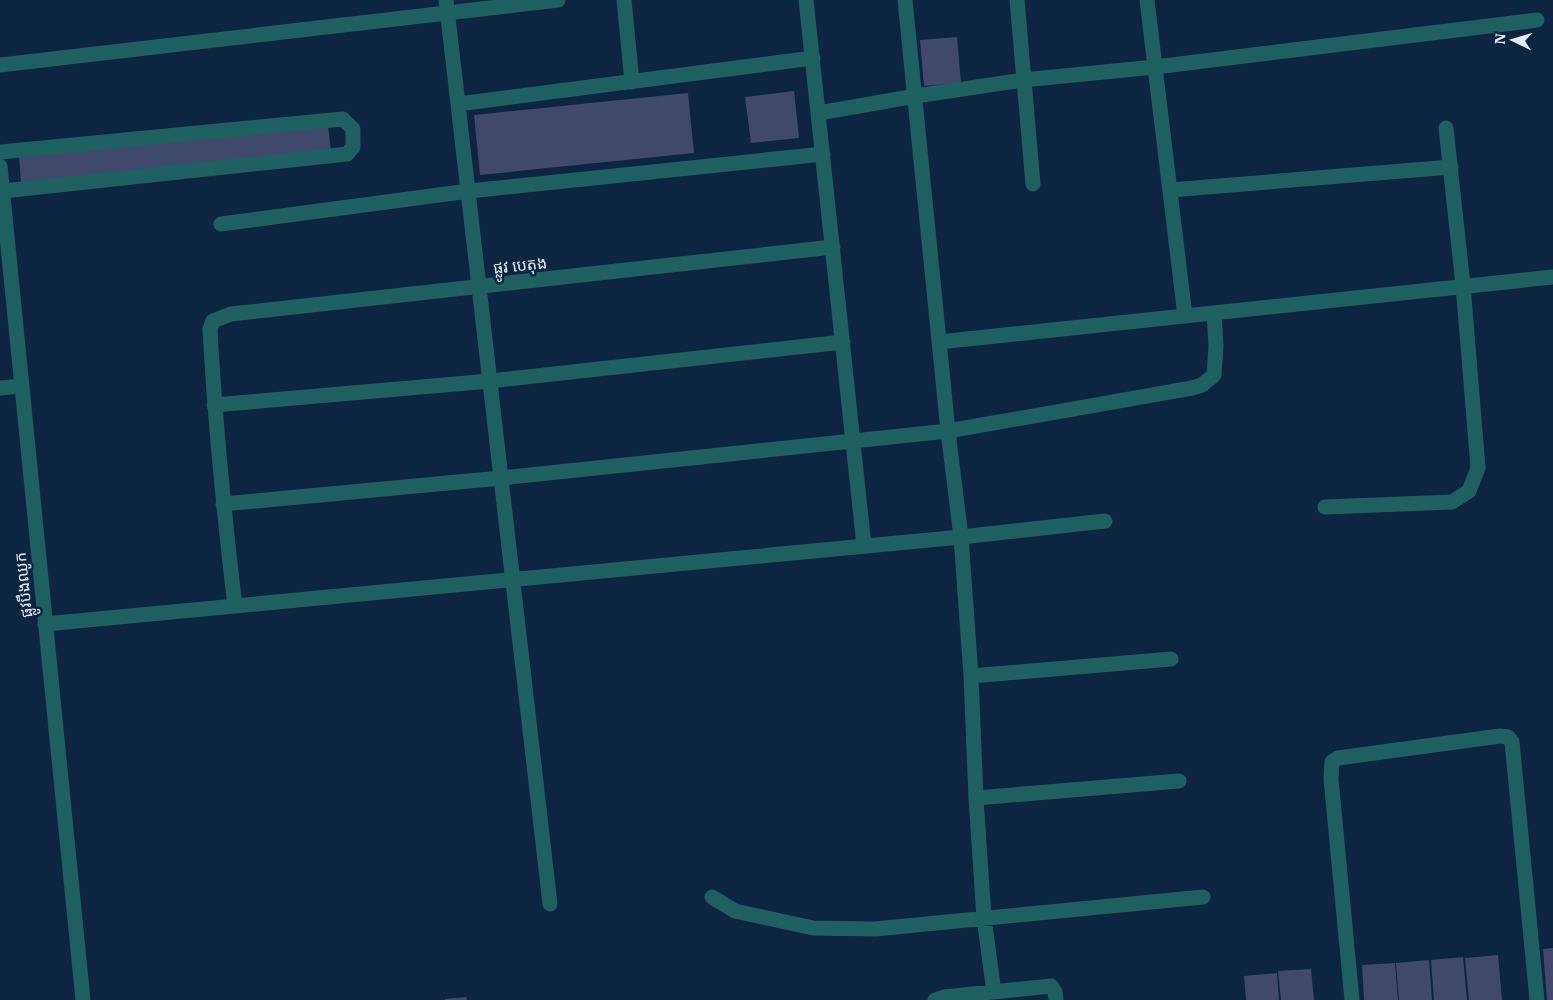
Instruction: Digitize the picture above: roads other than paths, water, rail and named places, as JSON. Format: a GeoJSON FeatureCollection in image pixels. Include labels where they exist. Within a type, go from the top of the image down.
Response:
{"type":"FeatureCollection","features":[{"type":"Feature","properties":{"kind":"street"},"geometry":{"type":"LineString","coordinates":[[0,65],[447,7],[558,0]]}},
{"type":"Feature","properties":{"kind":"street"},"geometry":{"type":"LineString","coordinates":[[624,0],[632,82]]}},
{"type":"Feature","properties":{"kind":"street"},"geometry":{"type":"LineString","coordinates":[[806,0],[864,546]]}},
{"type":"Feature","properties":{"kind":"street"},"geometry":{"type":"LineString","coordinates":[[905,0],[948,431],[961,537],[971,676],[976,798],[984,918],[994,992]]}},
{"type":"Feature","properties":{"kind":"street"},"geometry":{"type":"LineString","coordinates":[[1017,0],[1034,184]]}},
{"type":"Feature","properties":{"kind":"street"},"geometry":{"type":"LineString","coordinates":[[1148,0],[1185,316]]}},
{"type":"Feature","properties":{"kind":"street"},"geometry":{"type":"LineString","coordinates":[[447,7],[550,904]]}},
{"type":"Feature","properties":{"kind":"street"},"geometry":{"type":"LineString","coordinates":[[819,113],[1023,80],[1155,67],[1538,20]]}},
{"type":"Feature","properties":{"kind":"street"},"geometry":{"type":"LineString","coordinates":[[458,104],[812,58]]}},
{"type":"Feature","properties":{"kind":"street"},"geometry":{"type":"LineString","coordinates":[[0,152],[343,119],[353,129],[353,147],[347,154],[4,191]]}},
{"type":"Feature","properties":{"kind":"street"},"geometry":{"type":"LineString","coordinates":[[1325,507],[1452,502],[1469,491],[1478,468],[1463,286],[1446,128]]}},
{"type":"Feature","properties":{"kind":"street"},"geometry":{"type":"LineString","coordinates":[[221,224],[468,192],[823,154]]}},
{"type":"Feature","properties":{"kind":"street","name":"ផ្លូវបឹងឈូក"},"geometry":{"type":"LineString","coordinates":[[0,166],[4,191],[21,386],[83,1000]]}},
{"type":"Feature","properties":{"kind":"street"},"geometry":{"type":"LineString","coordinates":[[1170,190],[1450,167]]}},
{"type":"Feature","properties":{"kind":"street","name":"ផ្លូវ បេតុង"},"geometry":{"type":"LineString","coordinates":[[214,405],[210,329],[213,321],[231,314],[833,247]]}},
{"type":"Feature","properties":{"kind":"street"},"geometry":{"type":"LineString","coordinates":[[939,342],[1553,277]]}},
{"type":"Feature","properties":{"kind":"street"},"geometry":{"type":"LineString","coordinates":[[223,504],[501,478],[948,431],[1202,385],[1214,375],[1216,346],[1214,313]]}},
{"type":"Feature","properties":{"kind":"street"},"geometry":{"type":"LineString","coordinates":[[235,606],[214,405],[490,381],[843,342]]}},
{"type":"Feature","properties":{"kind":"street"},"geometry":{"type":"LineString","coordinates":[[0,388],[21,386]]}},
{"type":"Feature","properties":{"kind":"street"},"geometry":{"type":"LineString","coordinates":[[45,624],[961,537],[1105,521]]}},
{"type":"Feature","properties":{"kind":"street"},"geometry":{"type":"LineString","coordinates":[[971,676],[1171,660]]}},
{"type":"Feature","properties":{"kind":"street"},"geometry":{"type":"LineString","coordinates":[[1352,1000],[1331,780],[1332,762],[1338,758],[1500,736],[1508,737],[1512,742],[1537,1000]]}},
{"type":"Feature","properties":{"kind":"street"},"geometry":{"type":"LineString","coordinates":[[976,798],[1179,781]]}},
{"type":"Feature","properties":{"kind":"street"},"geometry":{"type":"LineString","coordinates":[[712,897],[735,911],[813,928],[875,930],[1203,897]]}},
{"type":"Feature","properties":{"kind":"street"},"geometry":{"type":"LineString","coordinates":[[935,1000],[944,997],[1051,986],[1055,992],[1056,1000]]}}]}
